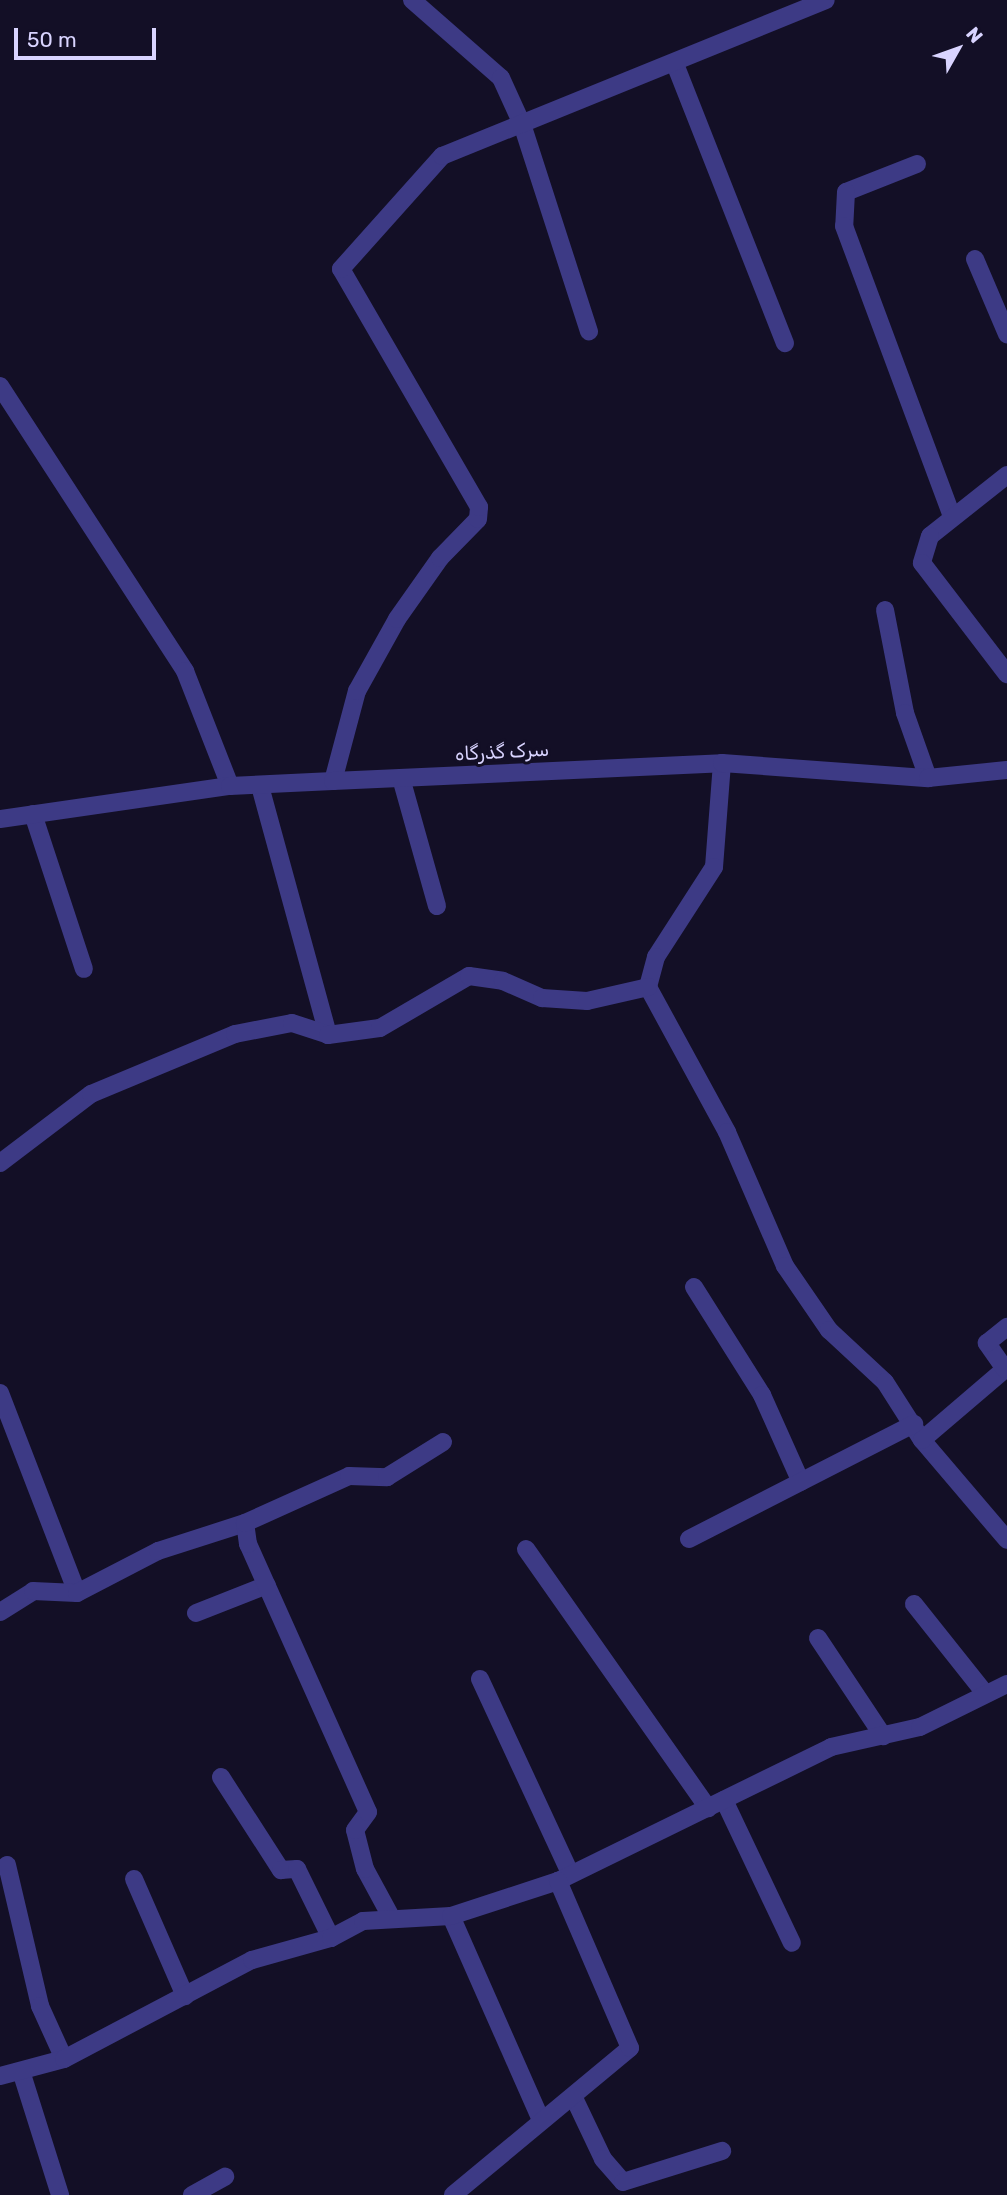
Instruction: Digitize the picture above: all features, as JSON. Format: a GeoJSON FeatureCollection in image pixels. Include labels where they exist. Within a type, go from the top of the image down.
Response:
{"type":"FeatureCollection","features":[{"type":"Feature","properties":{"kind":"street"},"geometry":{"type":"LineString","coordinates":[[412,0],[501,78],[523,124],[589,331]]}},
{"type":"Feature","properties":{"kind":"street"},"geometry":{"type":"LineString","coordinates":[[333,781],[357,691],[397,620],[440,558],[478,519],[479,507],[341,269],[442,156],[675,64],[826,0]]}},
{"type":"Feature","properties":{"kind":"street"},"geometry":{"type":"LineString","coordinates":[[675,64],[785,343]]}},
{"type":"Feature","properties":{"kind":"street"},"geometry":{"type":"LineString","coordinates":[[917,164],[846,192],[844,226],[951,517]]}},
{"type":"Feature","properties":{"kind":"street"},"geometry":{"type":"LineString","coordinates":[[975,259],[1007,334]]}},
{"type":"Feature","properties":{"kind":"street"},"geometry":{"type":"LineString","coordinates":[[0,386],[185,671],[230,786]]}},
{"type":"Feature","properties":{"kind":"street"},"geometry":{"type":"LineString","coordinates":[[1007,475],[930,536],[922,563],[1007,674]]}},
{"type":"Feature","properties":{"kind":"street"},"geometry":{"type":"LineString","coordinates":[[885,610],[905,713],[928,778]]}},
{"type":"Feature","properties":{"kind":"street"},"geometry":{"type":"LineString","coordinates":[[722,764],[714,867],[656,957],[648,987],[727,1132],[785,1266],[829,1330],[885,1382],[918,1432],[1007,1540]]}},
{"type":"Feature","properties":{"kind":"street","name":"سرک گذرگاه"},"geometry":{"type":"LineString","coordinates":[[0,818],[230,786],[722,764],[928,778],[1007,769]]}},
{"type":"Feature","properties":{"kind":"street"},"geometry":{"type":"LineString","coordinates":[[401,778],[437,906]]}},
{"type":"Feature","properties":{"kind":"street"},"geometry":{"type":"LineString","coordinates":[[260,786],[328,1035]]}},
{"type":"Feature","properties":{"kind":"street"},"geometry":{"type":"LineString","coordinates":[[33,814],[84,969]]}},
{"type":"Feature","properties":{"kind":"street"},"geometry":{"type":"LineString","coordinates":[[0,1163],[92,1094],[235,1034],[292,1023],[328,1035],[380,1028],[469,976],[503,981],[542,998],[587,1001],[648,987]]}},
{"type":"Feature","properties":{"kind":"street"},"geometry":{"type":"LineString","coordinates":[[694,1287],[762,1395],[801,1482]]}},
{"type":"Feature","properties":{"kind":"street"},"geometry":{"type":"LineString","coordinates":[[689,1539],[801,1482],[918,1432],[1005,1369],[987,1343],[1007,1327]]}},
{"type":"Feature","properties":{"kind":"street"},"geometry":{"type":"LineString","coordinates":[[0,1392],[77,1594]]}},
{"type":"Feature","properties":{"kind":"street"},"geometry":{"type":"LineString","coordinates":[[0,1612],[33,1591],[77,1594],[158,1552],[246,1522],[349,1476],[387,1477],[443,1442]]}},
{"type":"Feature","properties":{"kind":"street"},"geometry":{"type":"LineString","coordinates":[[246,1522],[267,1585],[368,1812],[355,1830],[365,1869],[390,1915]]}},
{"type":"Feature","properties":{"kind":"street"},"geometry":{"type":"LineString","coordinates":[[526,1549],[708,1808]]}},
{"type":"Feature","properties":{"kind":"street"},"geometry":{"type":"LineString","coordinates":[[196,1613],[267,1585]]}},
{"type":"Feature","properties":{"kind":"street"},"geometry":{"type":"LineString","coordinates":[[914,1604],[984,1692]]}},
{"type":"Feature","properties":{"kind":"street"},"geometry":{"type":"LineString","coordinates":[[818,1638],[883,1736]]}},
{"type":"Feature","properties":{"kind":"street"},"geometry":{"type":"LineString","coordinates":[[453,2195],[540,2118],[575,2100],[630,2048],[564,1877],[480,1679]]}},
{"type":"Feature","properties":{"kind":"street"},"geometry":{"type":"LineString","coordinates":[[0,2076],[64,2059],[252,1961],[331,1938],[390,1915],[451,1916],[564,1877],[831,1747],[920,1727],[984,1692],[1007,1684]]}},
{"type":"Feature","properties":{"kind":"street"},"geometry":{"type":"LineString","coordinates":[[221,1777],[281,1870],[297,1869],[331,1938]]}},
{"type":"Feature","properties":{"kind":"street"},"geometry":{"type":"LineString","coordinates":[[724,1800],[792,1943]]}},
{"type":"Feature","properties":{"kind":"street"},"geometry":{"type":"LineString","coordinates":[[7,1865],[40,2006],[64,2059]]}},
{"type":"Feature","properties":{"kind":"street"},"geometry":{"type":"LineString","coordinates":[[134,1879],[185,1996]]}},
{"type":"Feature","properties":{"kind":"street"},"geometry":{"type":"LineString","coordinates":[[451,1916],[540,2118]]}},
{"type":"Feature","properties":{"kind":"street"},"geometry":{"type":"LineString","coordinates":[[22,2071],[60,2195]]}},
{"type":"Feature","properties":{"kind":"street"},"geometry":{"type":"LineString","coordinates":[[575,2100],[615,2176],[639,2178],[722,2151]]}},
{"type":"Feature","properties":{"kind":"street"},"geometry":{"type":"LineString","coordinates":[[192,2195],[225,2177]]}},
{"type":"Feature","properties":{"kind":"street"},"geometry":{"type":"LineString","coordinates":[[639,2178],[648,2195]]}}]}
